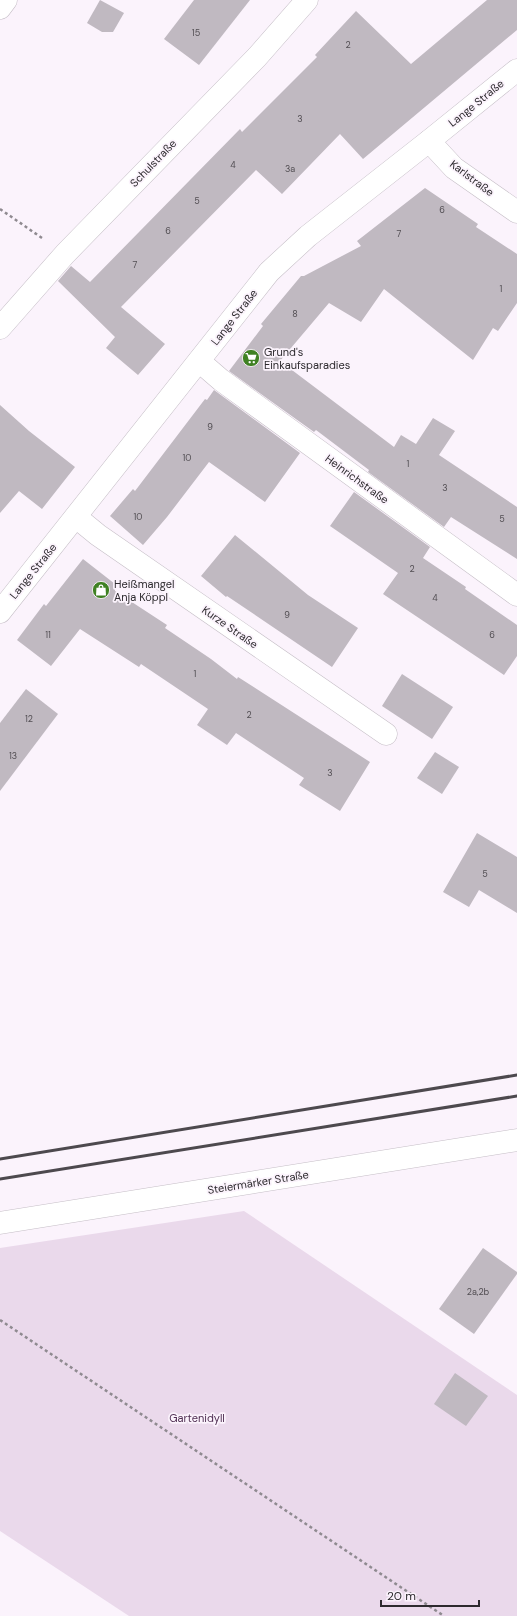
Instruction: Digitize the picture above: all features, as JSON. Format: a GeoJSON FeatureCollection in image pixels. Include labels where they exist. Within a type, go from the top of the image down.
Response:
{"type":"FeatureCollection","features":[{"type":"Feature","properties":{"kind":"street"},"geometry":{"type":"LineString","coordinates":[[0,8],[6,0]]}},
{"type":"Feature","properties":{"kind":"street","name":"Schulstraße"},"geometry":{"type":"LineString","coordinates":[[0,328],[65,254],[257,57],[308,0]]}},
{"type":"Feature","properties":{"kind":"street","name":"Lange Straße"},"geometry":{"type":"LineString","coordinates":[[0,612],[270,272],[308,236],[430,141],[517,70]]}},
{"type":"Feature","properties":{"kind":"street","name":"Karlstraße"},"geometry":{"type":"LineString","coordinates":[[430,141],[454,168],[517,212]]}},
{"type":"Feature","properties":{"kind":"street","name":"Heinrichstraße"},"geometry":{"type":"LineString","coordinates":[[199,361],[221,380],[517,595]]}},
{"type":"Feature","properties":{"kind":"street","name":"Kurze Straße"},"geometry":{"type":"LineString","coordinates":[[76,517],[98,535],[386,734]]}},
{"type":"Feature","properties":{"kind":"street","name":"Steiermärker Straße"},"geometry":{"type":"LineString","coordinates":[[0,1223],[517,1140]]}},
{"type":"Feature","properties":{"kind":"path"},"geometry":{"type":"LineString","coordinates":[[0,209],[65,254]]}},
{"type":"Feature","properties":{"kind":"path"},"geometry":{"type":"LineString","coordinates":[[0,1320],[444,1616]]}},
{"type":"Feature","properties":{"kind":"green space","name":"Gartenidyll"},"geometry":{"type":"Polygon","coordinates":[[[244,1211],[517,1395],[517,1616],[129,1616],[0,1531],[0,1248],[244,1211]]]}},
{"type":"Feature","properties":{"kind":"building"},"geometry":{"type":"Polygon","coordinates":[[[100,0],[124,13],[113,32],[102,32],[87,23],[100,0]]]}},
{"type":"Feature","properties":{"kind":"building"},"geometry":{"type":"Polygon","coordinates":[[[194,0],[250,0],[199,65],[164,39],[194,0]]]}},
{"type":"Feature","properties":{"kind":"building"},"geometry":{"type":"Polygon","coordinates":[[[487,0],[517,0],[517,30],[363,159],[340,134],[282,194],[256,170],[121,307],[165,344],[138,375],[106,348],[115,337],[58,281],[71,266],[90,282],[240,129],[242,132],[317,57],[315,55],[356,11],[411,64],[487,0]]]}},
{"type":"Feature","properties":{"kind":"building"},"geometry":{"type":"Polygon","coordinates":[[[425,188],[478,224],[476,227],[517,254],[517,303],[498,331],[493,328],[473,360],[384,289],[361,322],[329,303],[280,361],[394,447],[401,435],[416,444],[433,418],[455,431],[439,455],[517,507],[517,559],[451,517],[444,527],[368,472],[369,470],[316,430],[314,432],[229,371],[263,326],[261,324],[301,276],[304,276],[361,246],[357,241],[425,188]]]}},
{"type":"Feature","properties":{"kind":"building"},"geometry":{"type":"Polygon","coordinates":[[[214,390],[300,453],[265,502],[209,462],[167,517],[143,545],[110,516],[133,489],[135,491],[205,399],[207,400],[214,390]]]}},
{"type":"Feature","properties":{"kind":"building"},"geometry":{"type":"Polygon","coordinates":[[[0,405],[29,431],[75,467],[42,509],[19,491],[0,513],[0,405]]]}},
{"type":"Feature","properties":{"kind":"building"},"geometry":{"type":"Polygon","coordinates":[[[354,492],[430,547],[423,558],[466,587],[465,589],[517,625],[517,656],[504,675],[383,594],[398,573],[330,526],[354,492]]]}},
{"type":"Feature","properties":{"kind":"building"},"geometry":{"type":"Polygon","coordinates":[[[235,535],[308,595],[358,628],[332,667],[227,596],[226,597],[201,576],[235,535]]]}},
{"type":"Feature","properties":{"kind":"building"},"geometry":{"type":"Polygon","coordinates":[[[83,559],[115,584],[115,591],[167,625],[165,628],[211,659],[237,679],[238,677],[370,762],[340,811],[299,785],[304,778],[236,733],[227,745],[197,725],[208,709],[141,664],[139,667],[80,629],[51,666],[17,640],[44,604],[46,606],[83,559]]]}},
{"type":"Feature","properties":{"kind":"building"},"geometry":{"type":"Polygon","coordinates":[[[402,674],[453,707],[432,739],[382,706],[402,674]]]}},
{"type":"Feature","properties":{"kind":"building"},"geometry":{"type":"Polygon","coordinates":[[[26,689],[58,714],[0,791],[0,723],[26,689]]]}},
{"type":"Feature","properties":{"kind":"building"},"geometry":{"type":"Polygon","coordinates":[[[435,752],[459,767],[442,794],[417,778],[435,752]]]}},
{"type":"Feature","properties":{"kind":"building"},"geometry":{"type":"Polygon","coordinates":[[[477,833],[517,857],[517,913],[479,890],[469,907],[443,892],[477,833]]]}},
{"type":"Feature","properties":{"kind":"building"},"geometry":{"type":"Polygon","coordinates":[[[483,1248],[517,1272],[517,1274],[474,1334],[439,1309],[483,1248]]]}},
{"type":"Feature","properties":{"kind":"building"},"geometry":{"type":"Polygon","coordinates":[[[455,1373],[488,1396],[466,1426],[434,1404],[455,1373]]]}},
{"type":"Feature","properties":{"kind":"railway"},"geometry":{"type":"LineString","coordinates":[[0,1159],[517,1075]]}},
{"type":"Feature","properties":{"kind":"railway"},"geometry":{"type":"LineString","coordinates":[[0,1179],[517,1096]]}},
{"type":"Feature","properties":{"kind":"place","name":"Grund's Einkaufsparadies"},"geometry":{"type":"Point","coordinates":[251,358]}},
{"type":"Feature","properties":{"kind":"place","name":"Heißmangel Anja Köppl"},"geometry":{"type":"Point","coordinates":[101,590]}}]}
